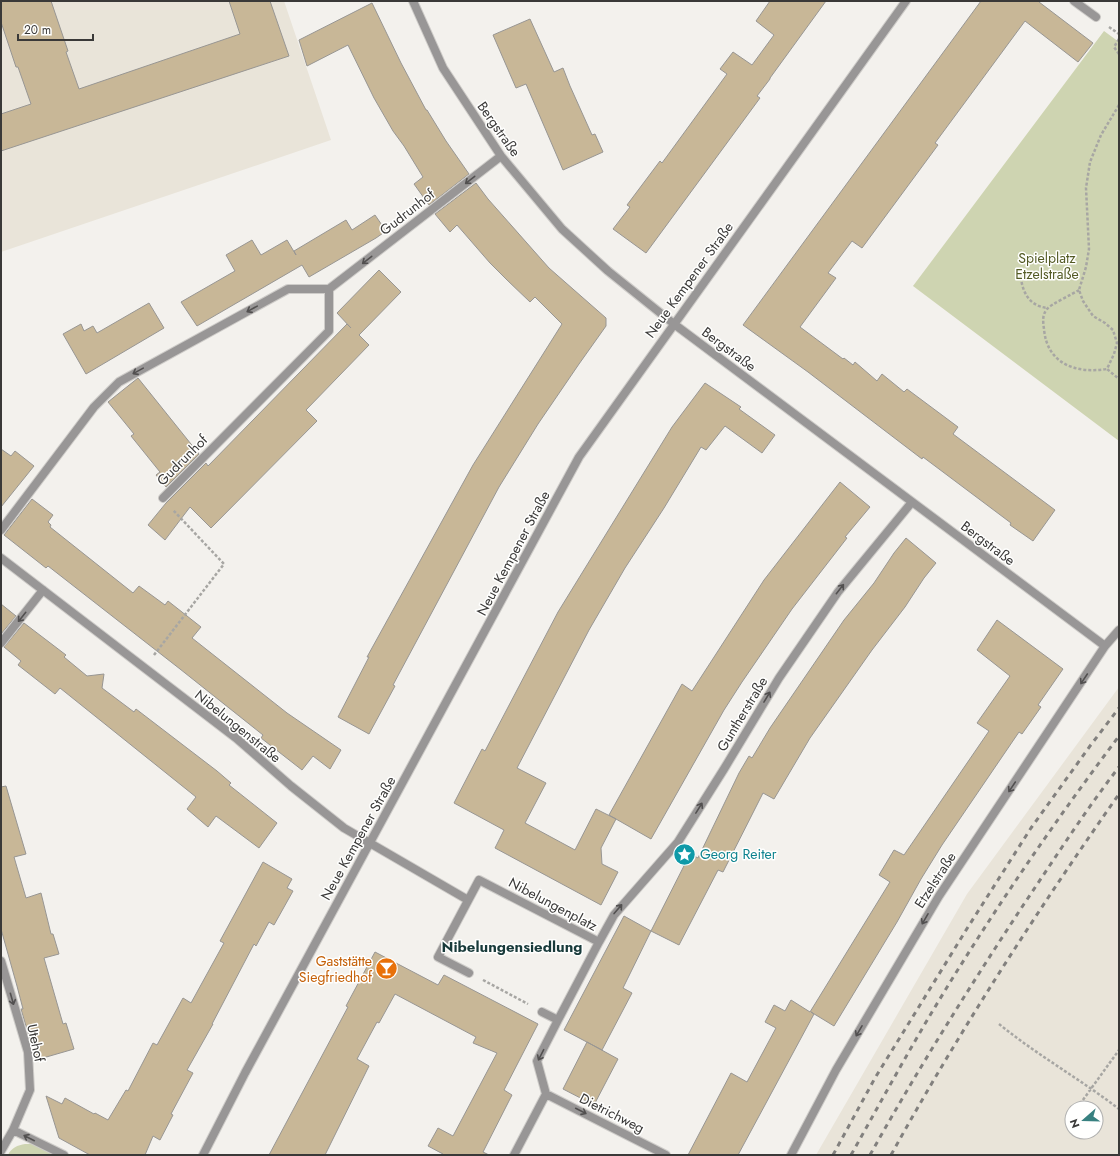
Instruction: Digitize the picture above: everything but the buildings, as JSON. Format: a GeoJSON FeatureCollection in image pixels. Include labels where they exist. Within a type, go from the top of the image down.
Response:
{"type":"FeatureCollection","features":[{"type":"Feature","properties":{"kind":"street","name":"Bergstraße"},"geometry":{"type":"LineString","coordinates":[[413,1],[442,68],[501,156],[562,229],[608,271],[674,324],[1105,646]]}},
{"type":"Feature","properties":{"kind":"street","name":"Neue Kempener Straße"},"geometry":{"type":"LineString","coordinates":[[203,1155],[245,1073],[579,457],[906,1]]}},
{"type":"Feature","properties":{"kind":"street"},"geometry":{"type":"LineString","coordinates":[[1074,1],[1096,17]]}},
{"type":"Feature","properties":{"kind":"street","name":"Gudrunhof"},"geometry":{"type":"LineString","coordinates":[[163,498],[329,331],[329,289],[501,156]]}},
{"type":"Feature","properties":{"kind":"street"},"geometry":{"type":"LineString","coordinates":[[1,530],[94,406],[119,382],[288,289],[329,289]]}},
{"type":"Feature","properties":{"kind":"street","name":"Guntherstraße"},"geometry":{"type":"LineString","coordinates":[[599,942],[614,915],[678,842],[724,770],[779,678],[838,592],[912,502]]}},
{"type":"Feature","properties":{"kind":"street","name":"Nibelungenstraße"},"geometry":{"type":"LineString","coordinates":[[1,558],[236,738],[291,786],[344,828],[468,900]]}},
{"type":"Feature","properties":{"kind":"street"},"geometry":{"type":"LineString","coordinates":[[1,643],[43,590]]}},
{"type":"Feature","properties":{"kind":"street","name":"Etzelstraße"},"geometry":{"type":"LineString","coordinates":[[791,1155],[836,1070],[939,896],[1105,646],[1119,630]]}},
{"type":"Feature","properties":{"kind":"street","name":"Nibelungenplatz"},"geometry":{"type":"LineString","coordinates":[[469,973],[438,957],[479,880],[599,942],[558,1020]]}},
{"type":"Feature","properties":{"kind":"street","name":"Utehof"},"geometry":{"type":"LineString","coordinates":[[1,961],[28,1052],[30,1090],[13,1130],[1,1151]]}},
{"type":"Feature","properties":{"kind":"street"},"geometry":{"type":"LineString","coordinates":[[514,1155],[546,1094],[538,1061],[558,1020],[542,1012]]}},
{"type":"Feature","properties":{"kind":"street","name":"Dietrichweg"},"geometry":{"type":"LineString","coordinates":[[546,1094],[666,1155]]}},
{"type":"Feature","properties":{"kind":"street"},"geometry":{"type":"LineString","coordinates":[[13,1130],[64,1155]]}},
{"type":"Feature","properties":{"kind":"path"},"geometry":{"type":"LineString","coordinates":[[1119,39],[1114,47],[1119,54]]}},
{"type":"Feature","properties":{"kind":"path"},"geometry":{"type":"LineString","coordinates":[[1107,369],[1118,343],[1113,330],[1093,316],[1083,301],[1079,290],[1086,267],[1089,249],[1086,188],[1090,162],[1101,135],[1119,105]]}},
{"type":"Feature","properties":{"kind":"path"},"geometry":{"type":"LineString","coordinates":[[1020,272],[1024,290],[1028,298],[1033,304],[1048,308]]}},
{"type":"Feature","properties":{"kind":"path"},"geometry":{"type":"LineString","coordinates":[[1079,290],[1048,308],[1043,316],[1047,346],[1064,363],[1072,368],[1096,371],[1107,369]]}},
{"type":"Feature","properties":{"kind":"path"},"geometry":{"type":"LineString","coordinates":[[1107,369],[1119,379]]}},
{"type":"Feature","properties":{"kind":"path","name":"Gudrunhof"},"geometry":{"type":"LineString","coordinates":[[144,668],[224,564],[163,498]]}},
{"type":"Feature","properties":{"kind":"path"},"geometry":{"type":"LineString","coordinates":[[469,973],[542,1012]]}},
{"type":"Feature","properties":{"kind":"path"},"geometry":{"type":"LineString","coordinates":[[999,1024],[1119,1109]]}},
{"type":"Feature","properties":{"kind":"path"},"geometry":{"type":"LineString","coordinates":[[1082,1100],[1119,1050]]}},
{"type":"Feature","properties":{"kind":"shaded area"},"geometry":{"type":"Polygon","coordinates":[[[1,1],[284,1],[331,140],[1,252],[1,1]]]}},
{"type":"Feature","properties":{"kind":"shaded area"},"geometry":{"type":"Polygon","coordinates":[[[1119,687],[1119,1155],[816,1155],[967,894],[1119,687]]]}},
{"type":"Feature","properties":{"kind":"green space","name":"Spielplatz Etzelstraße"},"geometry":{"type":"Polygon","coordinates":[[[1104,31],[1119,42],[1119,441],[913,286],[1104,31]]]}},
{"type":"Feature","properties":{"kind":"green space"},"geometry":{"type":"Polygon","coordinates":[[[25,1144],[33,1144],[51,1152],[50,1155],[8,1155],[15,1147],[25,1144]]]}},
{"type":"Feature","properties":{"kind":"railway"},"geometry":{"type":"LineString","coordinates":[[833,1155],[875,1078],[1031,828],[1119,708]]}},
{"type":"Feature","properties":{"kind":"railway"},"geometry":{"type":"LineString","coordinates":[[851,1155],[901,1065],[976,941],[1045,837],[1119,736]]}},
{"type":"Feature","properties":{"kind":"railway"},"geometry":{"type":"LineString","coordinates":[[870,1155],[926,1059],[984,966],[1070,835],[1119,767]]}},
{"type":"Feature","properties":{"kind":"railway"},"geometry":{"type":"LineString","coordinates":[[891,1155],[944,1062],[1000,972],[1058,882],[1119,794]]}},
{"type":"Feature","properties":{"kind":"place","name":"Georg Reiter"},"geometry":{"type":"Point","coordinates":[684,854]}},
{"type":"Feature","properties":{"kind":"place","name":"Gaststätte Siegfriedhof"},"geometry":{"type":"Point","coordinates":[387,969]}},
{"type":"Feature","properties":{"kind":"district","name":"Nibelungensiedlung"},"geometry":{"type":"Point","coordinates":[512,947]}}]}
